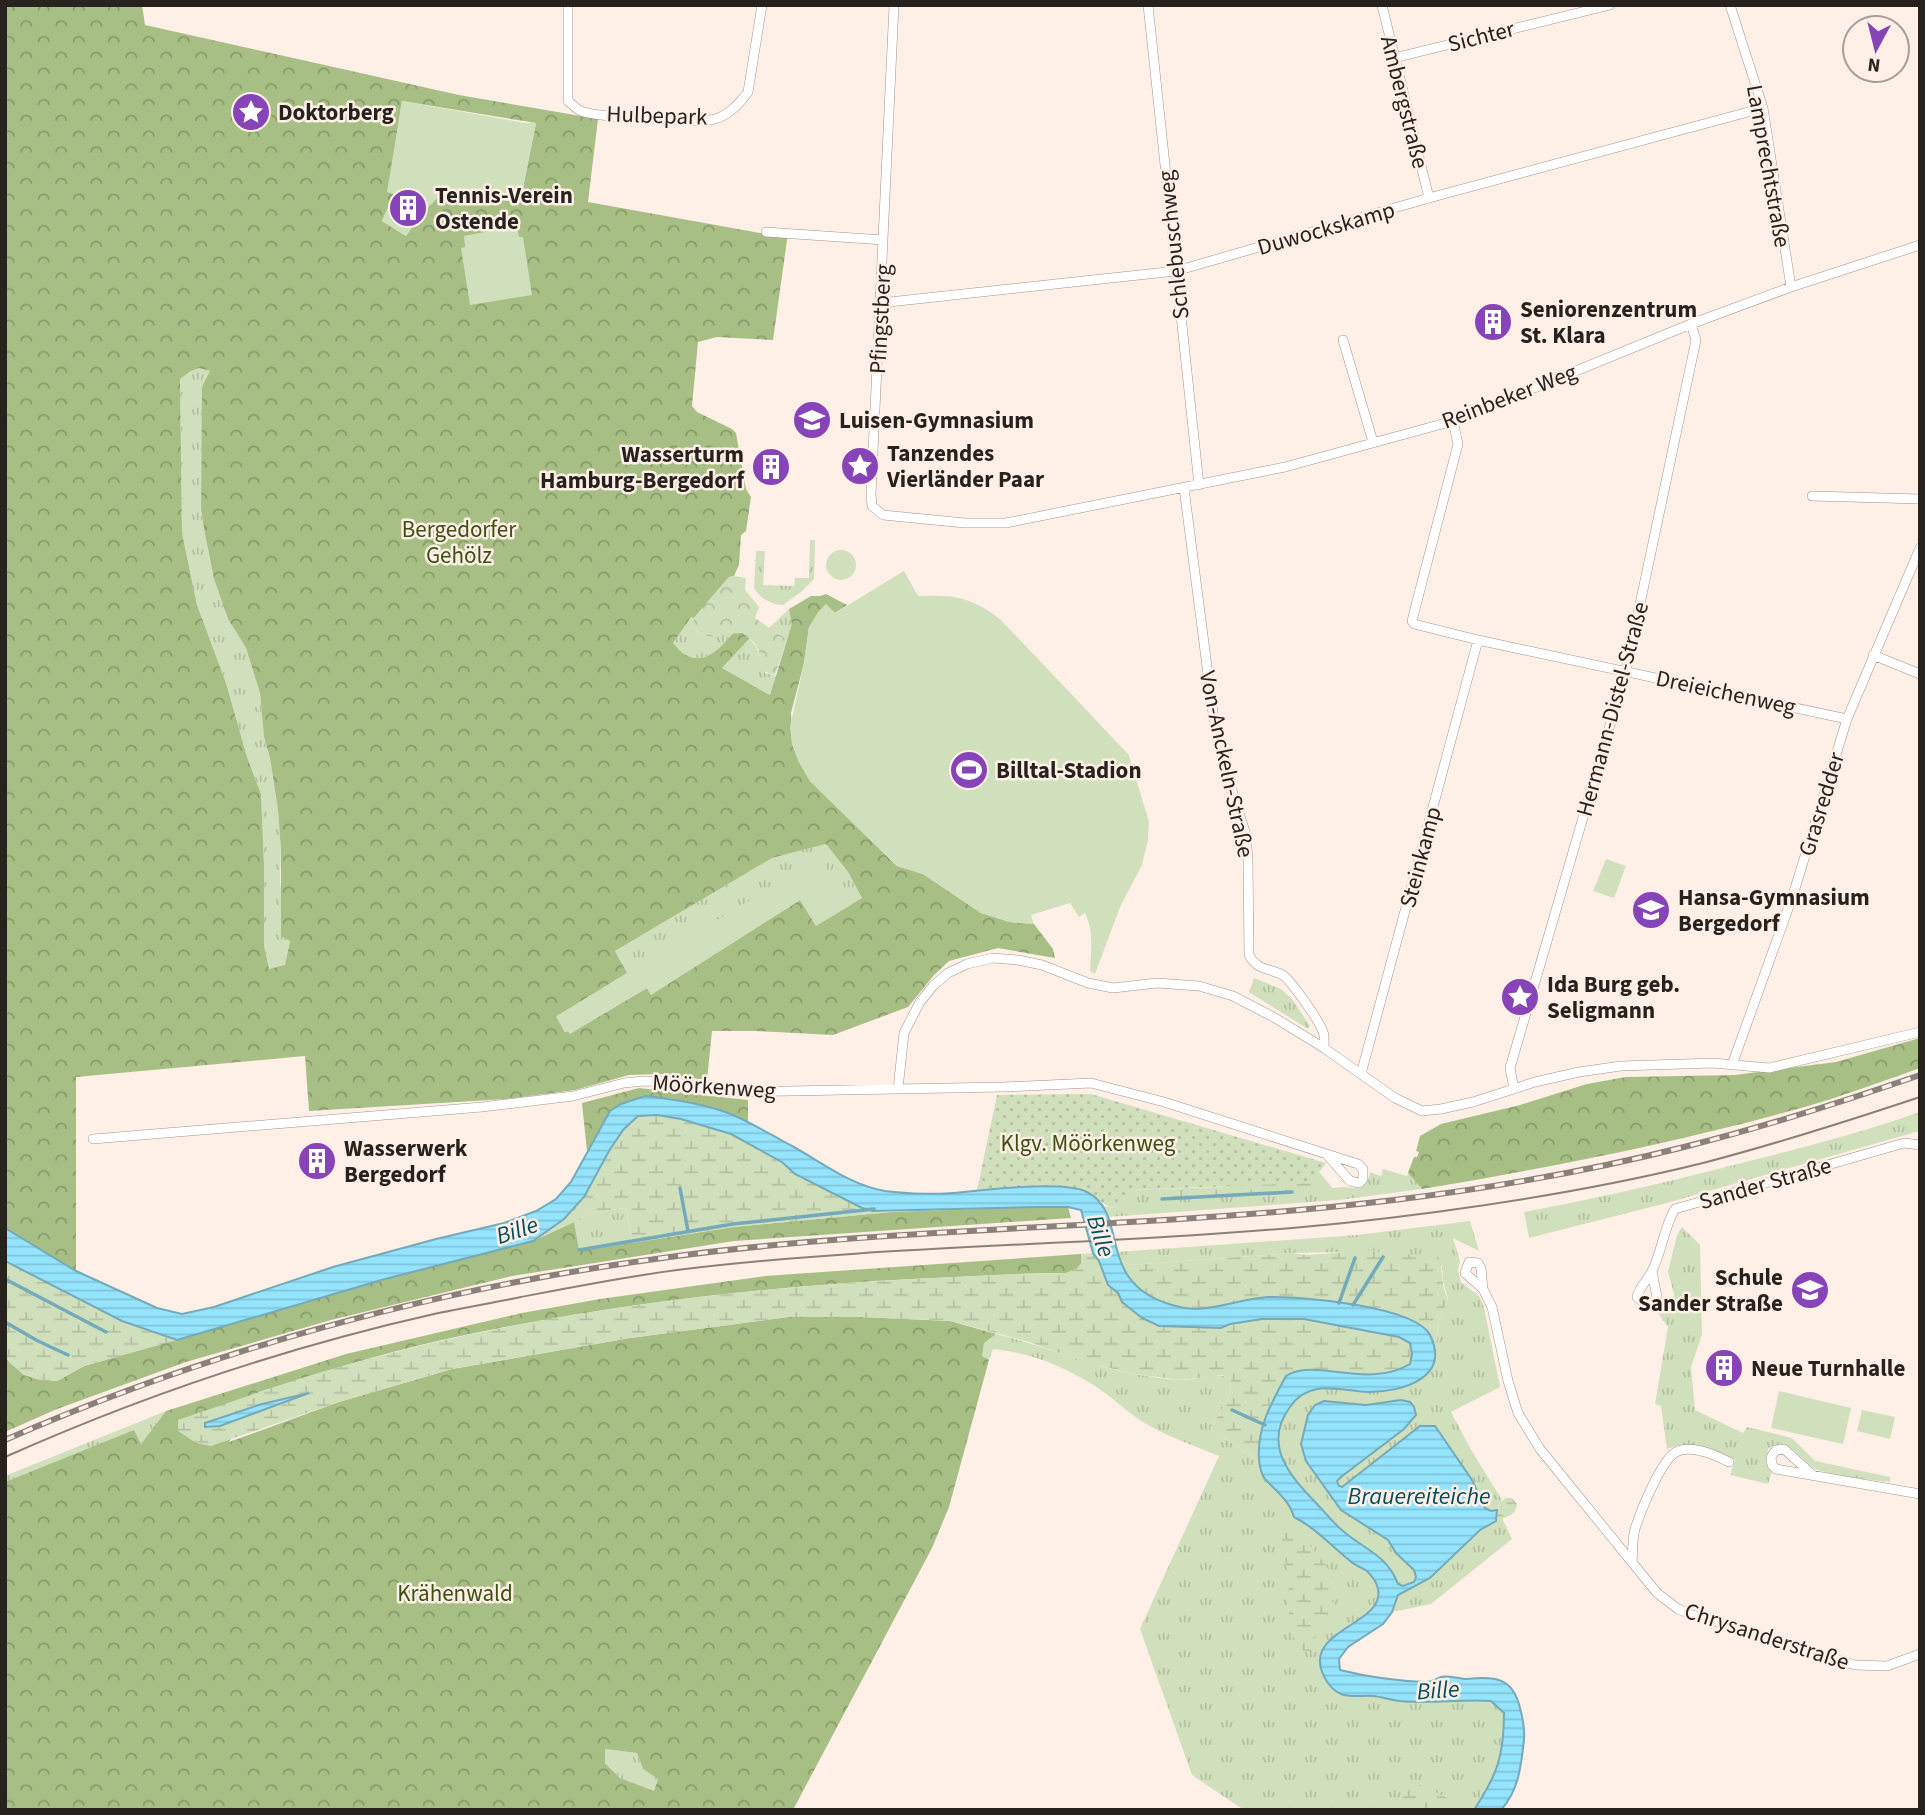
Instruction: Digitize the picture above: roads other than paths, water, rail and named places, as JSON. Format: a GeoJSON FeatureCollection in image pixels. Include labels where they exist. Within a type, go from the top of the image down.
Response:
{"type":"FeatureCollection","features":[{"type":"Feature","properties":{"kind":"street","name":"Hulbepark"},"geometry":{"type":"LineString","coordinates":[[568,5],[568,101],[581,111],[659,120],[715,120],[742,101],[748,92],[762,5]]}},
{"type":"Feature","properties":{"kind":"street","name":"Pfingstberg"},"geometry":{"type":"LineString","coordinates":[[887,516],[874,509],[871,494],[894,5]]}},
{"type":"Feature","properties":{"kind":"street","name":"Schlebuschweg"},"geometry":{"type":"LineString","coordinates":[[1148,5],[1199,485]]}},
{"type":"Feature","properties":{"kind":"street","name":"Ambergstraße"},"geometry":{"type":"LineString","coordinates":[[1382,5],[1429,198]]}},
{"type":"Feature","properties":{"kind":"street","name":"Sichter"},"geometry":{"type":"LineString","coordinates":[[1394,58],[1610,5]]}},
{"type":"Feature","properties":{"kind":"street","name":"Lamprechtstraße"},"geometry":{"type":"LineString","coordinates":[[1730,5],[1763,108],[1790,287]]}},
{"type":"Feature","properties":{"kind":"street","name":"Duwockskamp"},"geometry":{"type":"LineString","coordinates":[[880,303],[1176,271],[1429,198],[1763,108]]}},
{"type":"Feature","properties":{"kind":"street","name":"Pfingstberg"},"geometry":{"type":"LineString","coordinates":[[766,232],[883,240]]}},
{"type":"Feature","properties":{"kind":"street","name":"Reinbeker Weg"},"geometry":{"type":"LineString","coordinates":[[887,516],[965,523],[1006,523],[1285,467],[1453,421],[1691,324],[1790,287],[1920,245]]}},
{"type":"Feature","properties":{"kind":"street","name":"Hermann-Distel-Straße"},"geometry":{"type":"LineString","coordinates":[[1514,1089],[1510,1068],[1626,670],[1696,340],[1691,324]]}},
{"type":"Feature","properties":{"kind":"street"},"geometry":{"type":"LineString","coordinates":[[1343,340],[1373,442]]}},
{"type":"Feature","properties":{"kind":"street","name":"Dreieichenweg"},"geometry":{"type":"LineString","coordinates":[[1453,421],[1458,444],[1412,621],[1416,625],[1847,719]]}},
{"type":"Feature","properties":{"kind":"street","name":"Von-Anckeln-Straße"},"geometry":{"type":"LineString","coordinates":[[1184,488],[1213,713],[1223,762],[1246,835],[1249,955],[1254,964],[1263,970],[1283,974],[1291,982],[1324,1033],[1324,1048]]}},
{"type":"Feature","properties":{"kind":"street"},"geometry":{"type":"LineString","coordinates":[[1812,496],[1920,499]]}},
{"type":"Feature","properties":{"kind":"street","name":"Grasredder"},"geometry":{"type":"LineString","coordinates":[[1732,1065],[1793,895],[1847,719],[1920,548]]}},
{"type":"Feature","properties":{"kind":"street","name":"Steinkamp"},"geometry":{"type":"LineString","coordinates":[[1361,1074],[1478,640]]}},
{"type":"Feature","properties":{"kind":"street"},"geometry":{"type":"LineString","coordinates":[[1874,655],[1920,674]]}},
{"type":"Feature","properties":{"kind":"street"},"geometry":{"type":"LineString","coordinates":[[898,1089],[904,1033],[920,1002],[948,973],[967,964],[993,958],[1042,965],[1088,983],[1113,988],[1157,982],[1199,986],[1233,996],[1324,1048],[1401,1102],[1422,1111],[1474,1102],[1579,1072],[1621,1066],[1713,1063],[1760,1068],[1781,1066],[1920,1032]]}},
{"type":"Feature","properties":{"kind":"street","name":"Möörkenweg"},"geometry":{"type":"LineString","coordinates":[[93,1139],[482,1107],[573,1096],[624,1083],[644,1081],[670,1082],[732,1092],[1091,1083],[1164,1102],[1359,1164],[1365,1174],[1359,1182],[1350,1181],[1328,1156]]}},
{"type":"Feature","properties":{"kind":"street","name":"Sander Straße"},"geometry":{"type":"LineString","coordinates":[[1652,1272],[1667,1222],[1675,1209],[1904,1143],[1920,1146]]}},
{"type":"Feature","properties":{"kind":"street","name":"Chrysanderstraße"},"geometry":{"type":"LineString","coordinates":[[1483,1289],[1492,1307],[1518,1413],[1540,1449],[1657,1593],[1678,1609],[1721,1625],[1864,1667],[1887,1666],[1920,1654]]}},
{"type":"Feature","properties":{"kind":"street"},"geometry":{"type":"LineString","coordinates":[[1632,1562],[1634,1531],[1661,1470],[1671,1456],[1684,1449],[1701,1451],[1728,1462]]}},
{"type":"Feature","properties":{"kind":"street"},"geometry":{"type":"LineString","coordinates":[[1814,1476],[1920,1494]]}},
{"type":"Feature","properties":{"kind":"water"},"geometry":{"type":"Polygon","coordinates":[[[645,1096],[687,1102],[728,1113],[760,1128],[848,1179],[885,1191],[945,1194],[1045,1186],[1087,1192],[1100,1203],[1108,1216],[1122,1266],[1132,1281],[1148,1295],[1172,1305],[1197,1309],[1256,1298],[1305,1298],[1381,1310],[1420,1325],[1430,1335],[1435,1350],[1434,1362],[1429,1372],[1420,1380],[1382,1391],[1330,1388],[1309,1391],[1295,1401],[1282,1421],[1279,1447],[1289,1471],[1306,1493],[1339,1528],[1382,1559],[1398,1584],[1403,1586],[1414,1582],[1414,1570],[1396,1553],[1388,1540],[1341,1510],[1306,1461],[1301,1444],[1308,1415],[1315,1405],[1324,1401],[1366,1405],[1401,1400],[1410,1402],[1414,1407],[1416,1415],[1404,1429],[1341,1477],[1337,1481],[1339,1486],[1342,1487],[1420,1426],[1435,1426],[1472,1480],[1485,1508],[1497,1510],[1496,1521],[1480,1530],[1430,1578],[1398,1595],[1392,1612],[1383,1624],[1348,1647],[1339,1659],[1340,1670],[1372,1677],[1426,1682],[1441,1677],[1487,1678],[1508,1685],[1517,1698],[1524,1736],[1518,1777],[1512,1794],[1501,1810],[1474,1810],[1494,1775],[1503,1741],[1504,1713],[1491,1701],[1397,1701],[1373,1696],[1349,1696],[1339,1693],[1329,1685],[1320,1663],[1323,1650],[1331,1639],[1369,1612],[1377,1601],[1378,1589],[1367,1571],[1351,1562],[1294,1517],[1286,1501],[1264,1477],[1260,1466],[1259,1447],[1263,1425],[1286,1376],[1298,1371],[1312,1370],[1360,1374],[1394,1371],[1410,1364],[1410,1343],[1399,1337],[1304,1319],[1262,1319],[1221,1328],[1159,1326],[1142,1318],[1122,1302],[1118,1293],[1108,1285],[1093,1253],[1081,1210],[1040,1207],[873,1211],[795,1174],[782,1162],[731,1134],[657,1115],[638,1116],[623,1130],[584,1197],[564,1219],[533,1241],[385,1279],[177,1340],[122,1321],[5,1261],[5,1228],[76,1271],[157,1308],[182,1314],[214,1307],[333,1267],[504,1223],[536,1211],[556,1199],[571,1182],[610,1111],[621,1104],[645,1096]]]}},
{"type":"Feature","properties":{"kind":"water"},"geometry":{"type":"Polygon","coordinates":[[[309,1393],[220,1426],[205,1427],[205,1423],[262,1404],[309,1393]]]}},
{"type":"Feature","properties":{"kind":"waterway"},"geometry":{"type":"LineString","coordinates":[[680,1188],[688,1231]]}},
{"type":"Feature","properties":{"kind":"waterway"},"geometry":{"type":"LineString","coordinates":[[1162,1199],[1292,1192]]}},
{"type":"Feature","properties":{"kind":"waterway"},"geometry":{"type":"LineString","coordinates":[[579,1250],[733,1224],[874,1209]]}},
{"type":"Feature","properties":{"kind":"waterway"},"geometry":{"type":"LineString","coordinates":[[1353,1305],[1383,1257]]}},
{"type":"Feature","properties":{"kind":"waterway"},"geometry":{"type":"LineString","coordinates":[[1339,1303],[1355,1258]]}},
{"type":"Feature","properties":{"kind":"waterway"},"geometry":{"type":"LineString","coordinates":[[5,1279],[106,1332]]}},
{"type":"Feature","properties":{"kind":"waterway"},"geometry":{"type":"LineString","coordinates":[[5,1322],[68,1355]]}},
{"type":"Feature","properties":{"kind":"waterway"},"geometry":{"type":"LineString","coordinates":[[1232,1410],[1265,1425]]}},
{"type":"Feature","properties":{"kind":"tram line"},"geometry":{"type":"LineString","coordinates":[[5,1457],[162,1394],[270,1358],[434,1314],[560,1290],[677,1270],[760,1261],[1261,1231],[1479,1206],[1614,1183],[1703,1163],[1920,1097]]}},
{"type":"Feature","properties":{"kind":"railway"},"geometry":{"type":"LineString","coordinates":[[5,1440],[168,1376],[251,1349],[335,1324],[505,1284],[677,1256],[766,1246],[946,1232],[1215,1217],[1394,1200],[1467,1190],[1576,1171],[1684,1147],[1803,1114],[1920,1075]]}},
{"type":"Feature","properties":{"kind":"place","name":"Doktorberg"},"geometry":{"type":"Point","coordinates":[251,112]}},
{"type":"Feature","properties":{"kind":"place","name":"Tennis-Verein Ostende"},"geometry":{"type":"Point","coordinates":[408,208]}},
{"type":"Feature","properties":{"kind":"place","name":"Seniorenzentrum St. Klara"},"geometry":{"type":"Point","coordinates":[1493,322]}},
{"type":"Feature","properties":{"kind":"place","name":"Luisen-Gymnasium"},"geometry":{"type":"Point","coordinates":[812,420]}},
{"type":"Feature","properties":{"kind":"place","name":"Tanzendes Vierländer Paar"},"geometry":{"type":"Point","coordinates":[860,466]}},
{"type":"Feature","properties":{"kind":"place","name":"Wasserturm Hamburg-Bergedorf"},"geometry":{"type":"Point","coordinates":[771,467]}},
{"type":"Feature","properties":{"kind":"place","name":"Billtal-Stadion"},"geometry":{"type":"Point","coordinates":[969,770]}},
{"type":"Feature","properties":{"kind":"place","name":"Hansa-Gymnasium Bergedorf"},"geometry":{"type":"Point","coordinates":[1651,910]}},
{"type":"Feature","properties":{"kind":"place","name":"Ida Burg geb. Seligmann"},"geometry":{"type":"Point","coordinates":[1520,997]}},
{"type":"Feature","properties":{"kind":"place","name":"Wasserwerk Bergedorf"},"geometry":{"type":"Point","coordinates":[317,1161]}},
{"type":"Feature","properties":{"kind":"place","name":"Schule Sander Straße"},"geometry":{"type":"Point","coordinates":[1810,1290]}},
{"type":"Feature","properties":{"kind":"place","name":"Neue Turnhalle"},"geometry":{"type":"Point","coordinates":[1724,1368]}},
{"type":"Feature","properties":{"kind":"park label","name":"Bergedorfer Gehölz"},"geometry":{"type":"Point","coordinates":[459,542]}},
{"type":"Feature","properties":{"kind":"park label","name":"Klgv. Möörkenweg"},"geometry":{"type":"Point","coordinates":[1088,1143]}},
{"type":"Feature","properties":{"kind":"park label","name":"Krähenwald"},"geometry":{"type":"Point","coordinates":[455,1593]}},
{"type":"Feature","properties":{"kind":"water label","name":"Bille"},"geometry":{"type":"Point","coordinates":[517,1230]}},
{"type":"Feature","properties":{"kind":"water label","name":"Bille"},"geometry":{"type":"Point","coordinates":[1101,1236]}},
{"type":"Feature","properties":{"kind":"water label","name":"Brauereiteiche"},"geometry":{"type":"Point","coordinates":[1419,1496]}},
{"type":"Feature","properties":{"kind":"water label","name":"Bille"},"geometry":{"type":"Point","coordinates":[1438,1690]}}]}
